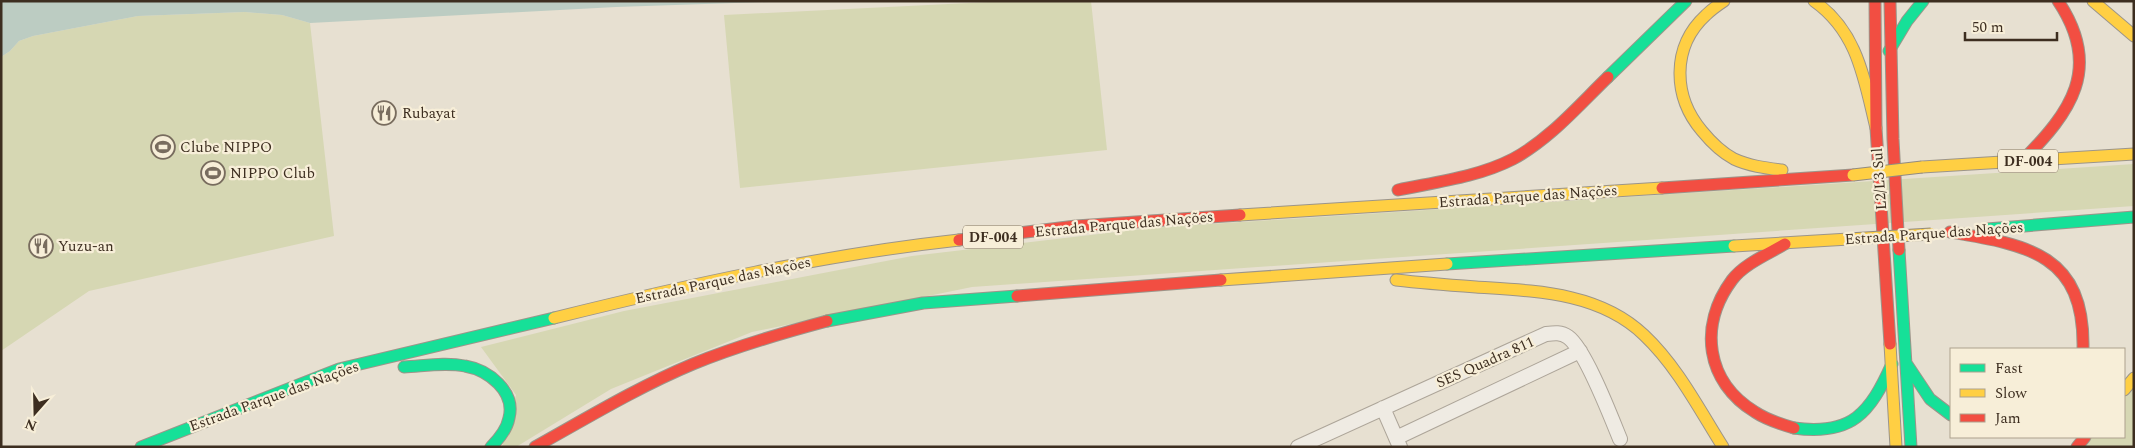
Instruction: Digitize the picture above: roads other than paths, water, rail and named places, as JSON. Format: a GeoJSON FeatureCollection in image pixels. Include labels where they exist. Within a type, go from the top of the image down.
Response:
{"type":"FeatureCollection","features":[{"type":"Feature","properties":{"kind":"main road"},"geometry":{"type":"LineString","coordinates":[[1390,192],[1476,173],[1511,160],[1533,147],[1557,127],[1686,1]]}},
{"type":"Feature","properties":{"kind":"main road"},"geometry":{"type":"LineString","coordinates":[[1724,1],[1704,18],[1688,36],[1680,58],[1678,80],[1684,107],[1698,128],[1718,148],[1737,160],[1760,167],[1840,176]]}},
{"type":"Feature","properties":{"kind":"main road"},"geometry":{"type":"LineString","coordinates":[[1814,1],[1822,6],[1843,27],[1852,44],[1858,58],[1876,128]]}},
{"type":"Feature","properties":{"kind":"main road","name":"L2/L3 Sul"},"geometry":{"type":"LineString","coordinates":[[1875,1],[1876,128],[1896,447]]}},
{"type":"Feature","properties":{"kind":"main road","name":"L2/L3 Sul"},"geometry":{"type":"LineString","coordinates":[[1890,1],[1889,51],[1911,447]]}},
{"type":"Feature","properties":{"kind":"main road"},"geometry":{"type":"LineString","coordinates":[[1889,51],[1907,21],[1923,1]]}},
{"type":"Feature","properties":{"kind":"main road"},"geometry":{"type":"LineString","coordinates":[[2022,161],[2058,123],[2073,98],[2077,83],[2080,57],[2078,44],[2074,28],[2058,1]]}},
{"type":"Feature","properties":{"kind":"main road"},"geometry":{"type":"LineString","coordinates":[[2093,1],[2134,36]]}},
{"type":"Feature","properties":{"kind":"main road","name":"Estrada Parque das Nações"},"geometry":{"type":"LineString","coordinates":[[140,447],[339,369],[662,291],[824,259],[912,245],[1076,226],[1840,176],[1922,167],[2134,154]]}},
{"type":"Feature","properties":{"kind":"main road"},"geometry":{"type":"LineString","coordinates":[[1298,210],[1372,195]]}},
{"type":"Feature","properties":{"kind":"main road","name":"Estrada Parque das Nações"},"geometry":{"type":"LineString","coordinates":[[535,447],[639,389],[693,364],[756,340],[829,321],[923,303],[1344,271],[1931,234],[2134,217]]}},
{"type":"Feature","properties":{"kind":"main road"},"geometry":{"type":"LineString","coordinates":[[1950,232],[2019,245],[2036,252],[2059,269],[2071,287],[2081,310],[2084,336],[2083,348]]}},
{"type":"Feature","properties":{"kind":"main road"},"geometry":{"type":"LineString","coordinates":[[1788,242],[1733,279],[1714,312],[1710,348],[1718,372],[1729,393],[1744,408],[1765,423],[1783,431],[1800,435],[1817,435],[1845,427],[1857,419],[1869,407],[1892,364]]}},
{"type":"Feature","properties":{"kind":"main road"},"geometry":{"type":"LineString","coordinates":[[1344,271],[1395,280],[1521,290],[1566,297],[1601,308],[1621,318],[1643,334],[1663,357],[1722,447]]}},
{"type":"Feature","properties":{"kind":"main road"},"geometry":{"type":"LineString","coordinates":[[1906,363],[1922,390],[1937,406],[1950,414]]}},
{"type":"Feature","properties":{"kind":"main road"},"geometry":{"type":"LineString","coordinates":[[339,369],[459,364],[480,368],[492,375],[503,387],[510,403],[510,418],[503,434],[492,447]]}},
{"type":"Feature","properties":{"kind":"main road"},"geometry":{"type":"LineString","coordinates":[[2125,389],[2134,378]]}},
{"type":"Feature","properties":{"kind":"street","name":"SES Quadra 811"},"geometry":{"type":"LineString","coordinates":[[1298,447],[1546,334],[1560,333],[1570,337],[1580,351],[1594,378],[1620,439]]}},
{"type":"Feature","properties":{"kind":"street"},"geometry":{"type":"LineString","coordinates":[[1383,408],[1398,442],[1580,351]]}},
{"type":"Feature","properties":{"kind":"place","name":"Rubayat"},"geometry":{"type":"Point","coordinates":[384,113]}},
{"type":"Feature","properties":{"kind":"place","name":"Clube NIPPO"},"geometry":{"type":"Point","coordinates":[163,147]}},
{"type":"Feature","properties":{"kind":"place","name":"NIPPO Club"},"geometry":{"type":"Point","coordinates":[213,173]}},
{"type":"Feature","properties":{"kind":"place","name":"Yuzu-an"},"geometry":{"type":"Point","coordinates":[41,246]}}]}
